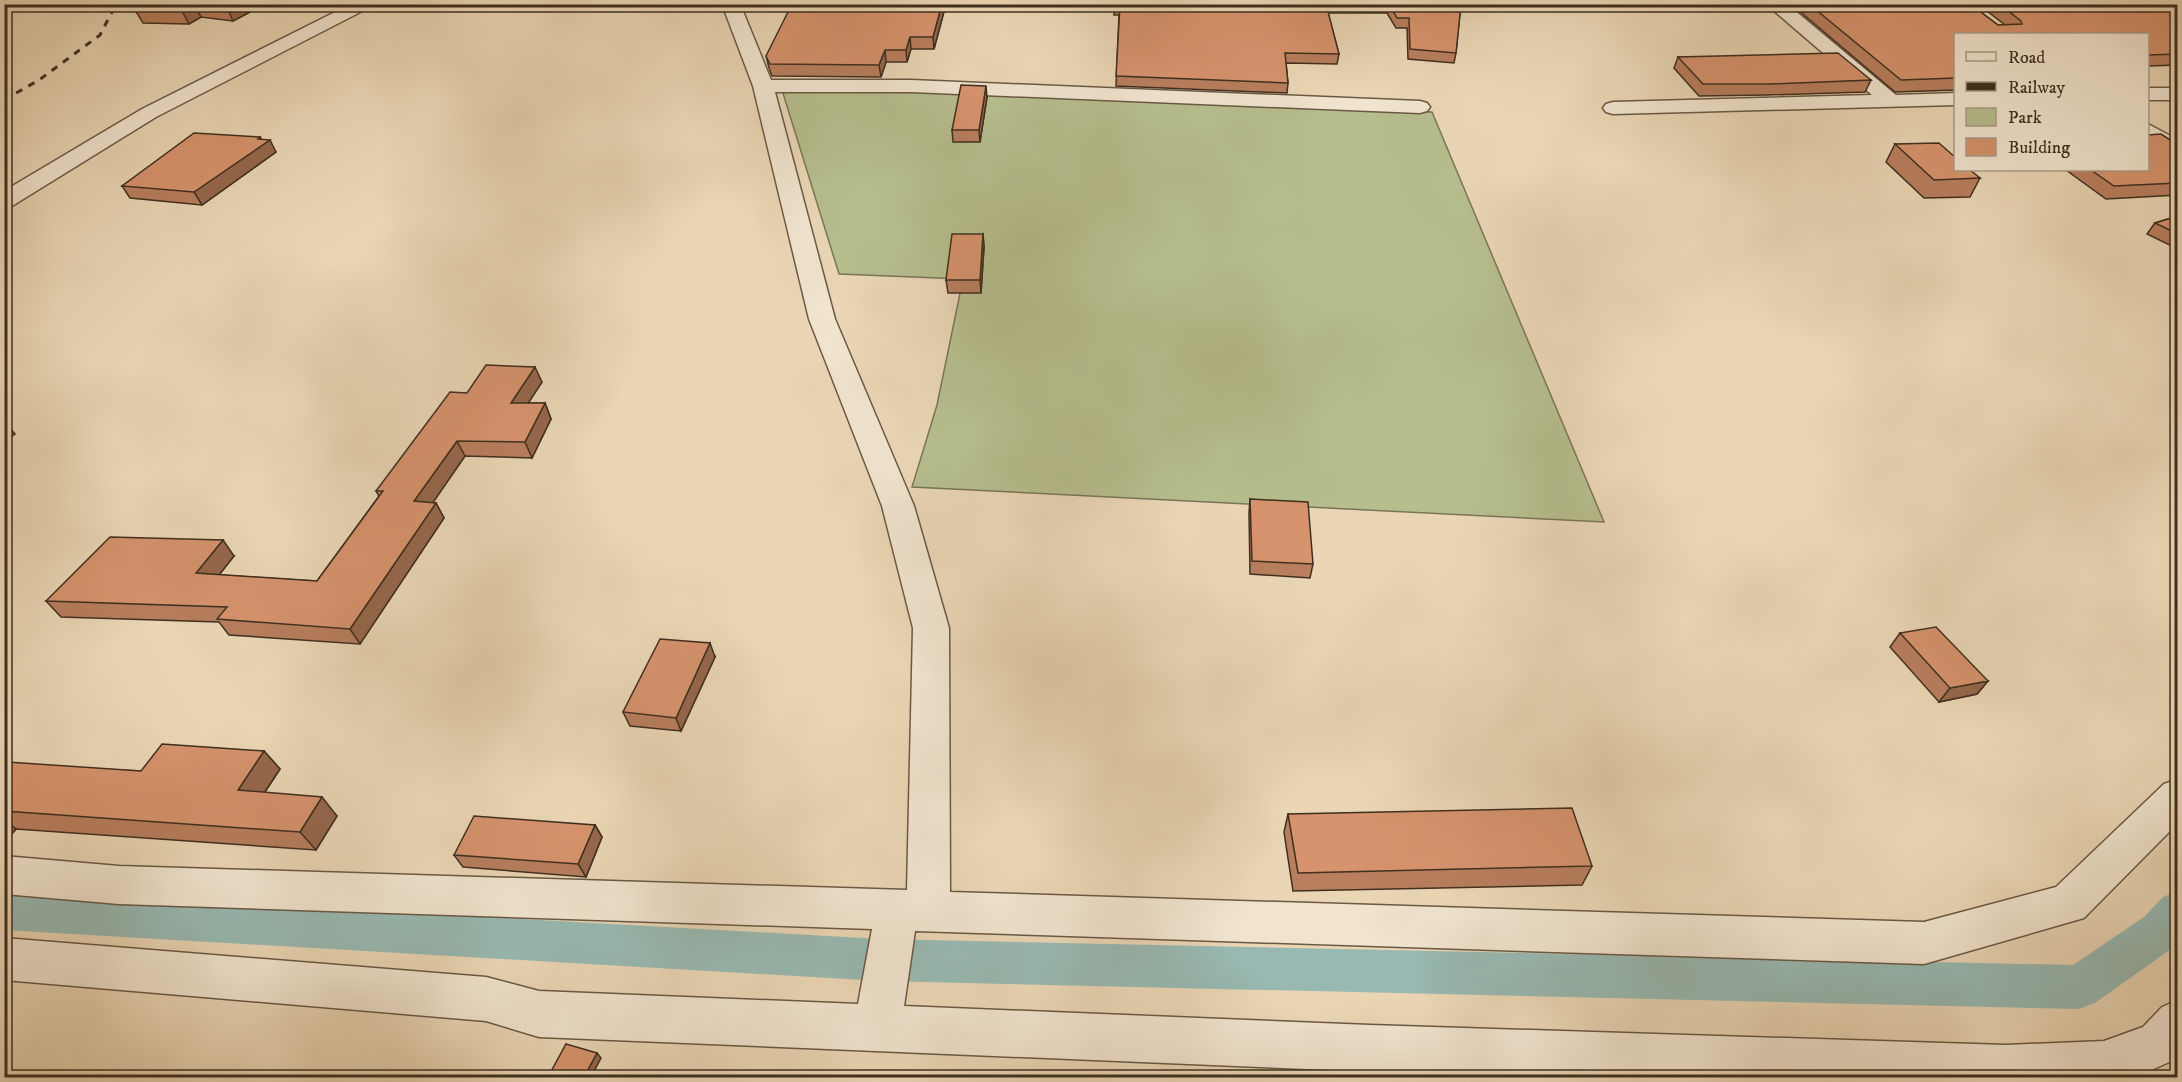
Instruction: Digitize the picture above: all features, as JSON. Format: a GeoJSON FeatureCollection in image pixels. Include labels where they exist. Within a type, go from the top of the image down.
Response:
{"type":"FeatureCollection","features":[{"type":"Feature","properties":{"kind":"street"},"geometry":{"type":"LineString","coordinates":[[4,201],[149,113],[367,4]]}},
{"type":"Feature","properties":{"kind":"street"},"geometry":{"type":"LineString","coordinates":[[731,4],[763,86],[822,319],[898,506],[931,628],[912,910],[877,1027]]}},
{"type":"Feature","properties":{"kind":"street"},"geometry":{"type":"LineString","coordinates":[[1776,4],[1891,101]]}},
{"type":"Feature","properties":{"kind":"street"},"geometry":{"type":"LineString","coordinates":[[763,86],[911,86],[1420,107]]}},
{"type":"Feature","properties":{"kind":"street"},"geometry":{"type":"LineString","coordinates":[[2149,94],[2178,94]]}},
{"type":"Feature","properties":{"kind":"street"},"geometry":{"type":"LineString","coordinates":[[1613,108],[1954,99]]}},
{"type":"Feature","properties":{"kind":"street"},"geometry":{"type":"LineString","coordinates":[[2149,131],[2178,150]]}},
{"type":"Feature","properties":{"kind":"street"},"geometry":{"type":"LineString","coordinates":[[4,875],[118,885],[1924,943],[2069,904],[2178,796]]}},
{"type":"Feature","properties":{"kind":"street"},"geometry":{"type":"LineString","coordinates":[[4,959],[486,999],[539,1014],[1325,1047],[2013,1069],[2104,1065],[2158,1046],[2178,1023]]}},
{"type":"Feature","properties":{"kind":"green space"},"geometry":{"type":"Polygon","coordinates":[[[782,90],[897,91],[1432,112],[1604,522],[912,487],[937,405],[963,279],[839,274],[782,90]]]}},
{"type":"Feature","properties":{"kind":"building"},"geometry":{"type":"Polygon","coordinates":[[[143,4],[191,4],[182,11],[135,10],[143,4]]]}},
{"type":"Feature","properties":{"kind":"building"},"geometry":{"type":"Polygon","coordinates":[[[207,4],[231,4],[227,7],[207,4]]]}},
{"type":"Feature","properties":{"kind":"building"},"geometry":{"type":"Polygon","coordinates":[[[792,4],[942,4],[933,37],[910,37],[906,50],[885,50],[879,65],[770,64],[766,56],[792,4]]]}},
{"type":"Feature","properties":{"kind":"building"},"geometry":{"type":"Polygon","coordinates":[[[1114,4],[1326,4],[1339,54],[1285,53],[1288,83],[1116,76],[1120,5],[1114,4]]]}},
{"type":"Feature","properties":{"kind":"building"},"geometry":{"type":"Polygon","coordinates":[[[1389,4],[1461,4],[1456,53],[1410,49],[1409,18],[1397,18],[1389,4]]]}},
{"type":"Feature","properties":{"kind":"building"},"geometry":{"type":"Polygon","coordinates":[[[1809,4],[1970,4],[1998,25],[2022,24],[1999,4],[2178,4],[2178,54],[2149,55],[2149,33],[1954,33],[1954,78],[1901,80],[1809,4]]]}},
{"type":"Feature","properties":{"kind":"building"},"geometry":{"type":"Polygon","coordinates":[[[1838,53],[1871,80],[1703,84],[1678,57],[1838,53]]]}},
{"type":"Feature","properties":{"kind":"building"},"geometry":{"type":"Polygon","coordinates":[[[961,85],[986,86],[979,130],[952,130],[961,85]]]}},
{"type":"Feature","properties":{"kind":"building"},"geometry":{"type":"Polygon","coordinates":[[[194,133],[260,137],[258,139],[270,140],[194,192],[122,186],[194,133]]]}},
{"type":"Feature","properties":{"kind":"building"},"geometry":{"type":"Polygon","coordinates":[[[2161,134],[2178,145],[2178,183],[2114,186],[2092,171],[2149,171],[2149,135],[2161,134]]]}},
{"type":"Feature","properties":{"kind":"building"},"geometry":{"type":"Polygon","coordinates":[[[1939,143],[1954,156],[1954,171],[1971,171],[1980,178],[1934,180],[1895,144],[1939,143]]]}},
{"type":"Feature","properties":{"kind":"building"},"geometry":{"type":"Polygon","coordinates":[[[2178,216],[2178,234],[2155,223],[2178,216]]]}},
{"type":"Feature","properties":{"kind":"building"},"geometry":{"type":"Polygon","coordinates":[[[952,234],[983,234],[980,280],[946,280],[952,234]]]}},
{"type":"Feature","properties":{"kind":"building"},"geometry":{"type":"Polygon","coordinates":[[[486,365],[535,367],[511,403],[545,403],[525,442],[457,441],[414,501],[436,503],[350,629],[217,619],[227,607],[46,601],[110,537],[223,540],[196,573],[317,581],[383,491],[376,491],[450,392],[467,393],[486,365]]]}},
{"type":"Feature","properties":{"kind":"building"},"geometry":{"type":"Polygon","coordinates":[[[1250,499],[1308,502],[1313,564],[1252,561],[1250,499]]]}},
{"type":"Feature","properties":{"kind":"building"},"geometry":{"type":"Polygon","coordinates":[[[1936,627],[1988,681],[1950,688],[1900,633],[1936,627]]]}},
{"type":"Feature","properties":{"kind":"building"},"geometry":{"type":"Polygon","coordinates":[[[660,639],[710,643],[676,718],[623,712],[660,639]]]}},
{"type":"Feature","properties":{"kind":"building"},"geometry":{"type":"Polygon","coordinates":[[[162,744],[264,751],[238,790],[322,797],[300,832],[4,811],[4,765],[7,762],[141,771],[162,744]]]}},
{"type":"Feature","properties":{"kind":"building"},"geometry":{"type":"Polygon","coordinates":[[[1572,808],[1592,866],[1298,873],[1288,814],[1572,808]]]}},
{"type":"Feature","properties":{"kind":"building"},"geometry":{"type":"Polygon","coordinates":[[[474,816],[595,825],[578,864],[454,855],[474,816]]]}},
{"type":"Feature","properties":{"kind":"building"},"geometry":{"type":"Polygon","coordinates":[[[566,1044],[597,1053],[584,1077],[548,1077],[566,1044]]]}},
{"type":"Feature","properties":{"kind":"waterway"},"geometry":{"type":"LineString","coordinates":[[4,910],[881,960],[2079,987],[2160,932],[2178,911]]}},
{"type":"Feature","properties":{"kind":"railway"},"geometry":{"type":"LineString","coordinates":[[4,100],[39,80],[100,35],[116,4]]}}]}
